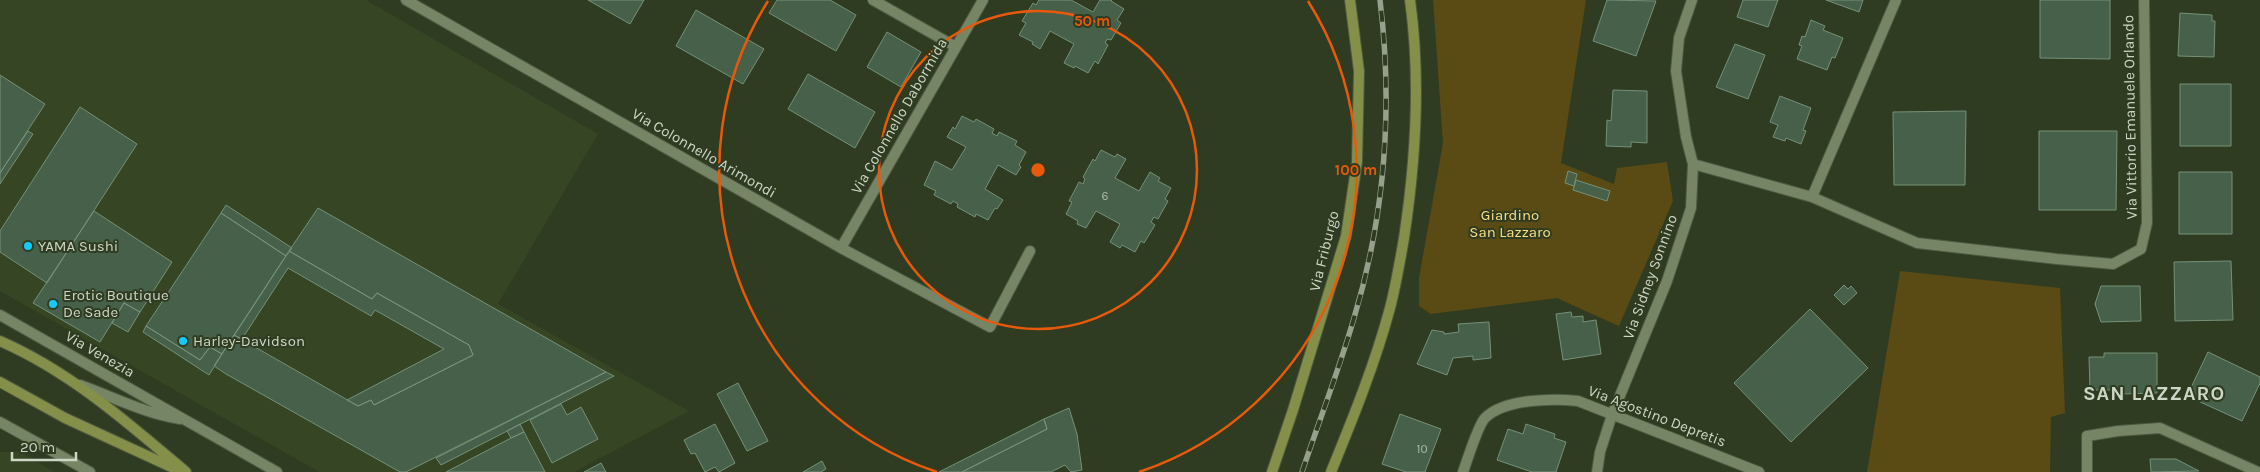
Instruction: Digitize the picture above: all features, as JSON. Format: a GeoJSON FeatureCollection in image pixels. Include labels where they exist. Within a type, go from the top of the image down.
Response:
{"type":"FeatureCollection","features":[{"type":"Feature","properties":{"kind":"street","name":"Via Colonnello Arimondi"},"geometry":{"type":"LineString","coordinates":[[406,0],[841,248],[990,327],[1030,251]]}},
{"type":"Feature","properties":{"kind":"street"},"geometry":{"type":"LineString","coordinates":[[873,0],[956,47]]}},
{"type":"Feature","properties":{"kind":"street","name":"Via Colonnello Dabormida"},"geometry":{"type":"LineString","coordinates":[[841,248],[983,0]]}},
{"type":"Feature","properties":{"kind":"street","name":"Via Friburgo"},"geometry":{"type":"LineString","coordinates":[[1272,472],[1346,236],[1357,162],[1359,71],[1350,0]]}},
{"type":"Feature","properties":{"kind":"street"},"geometry":{"type":"LineString","coordinates":[[1331,472],[1370,373],[1390,307],[1410,200],[1417,81],[1410,0]]}},
{"type":"Feature","properties":{"kind":"street","name":"Via Sidney Sonnino"},"geometry":{"type":"LineString","coordinates":[[1597,472],[1600,452],[1612,414],[1667,280],[1691,208],[1693,164],[1686,137],[1676,71],[1679,38],[1692,0]]}},
{"type":"Feature","properties":{"kind":"street"},"geometry":{"type":"LineString","coordinates":[[1812,197],[1896,0]]}},
{"type":"Feature","properties":{"kind":"street","name":"Via Vittorio Emanuele Orlando"},"geometry":{"type":"LineString","coordinates":[[1693,164],[1812,197],[1917,243],[2057,260],[2113,264],[2142,249],[2147,223],[2144,0]]}},
{"type":"Feature","properties":{"kind":"street","name":"Via Venezia"},"geometry":{"type":"LineString","coordinates":[[0,315],[277,472]]}},
{"type":"Feature","properties":{"kind":"street","name":"Via Venezia"},"geometry":{"type":"LineString","coordinates":[[0,341],[44,364],[78,385],[130,424],[184,472]]}},
{"type":"Feature","properties":{"kind":"street","name":"Via Venezia"},"geometry":{"type":"LineString","coordinates":[[0,382],[65,418],[184,472]]}},
{"type":"Feature","properties":{"kind":"street","name":"Via Venezia"},"geometry":{"type":"LineString","coordinates":[[78,385],[125,401],[157,416],[186,420]]}},
{"type":"Feature","properties":{"kind":"street","name":"Via Agostino Depretis"},"geometry":{"type":"LineString","coordinates":[[1462,472],[1484,419],[1508,405],[1558,399],[1578,401],[1759,472]]}},
{"type":"Feature","properties":{"kind":"street"},"geometry":{"type":"LineString","coordinates":[[0,422],[75,468],[90,472]]}},
{"type":"Feature","properties":{"kind":"street"},"geometry":{"type":"LineString","coordinates":[[2087,472],[2087,436],[2118,431],[2160,428],[2258,472]]}},
{"type":"Feature","properties":{"kind":"shaded area"},"geometry":{"type":"Polygon","coordinates":[[[0,0],[366,0],[598,134],[498,304],[689,411],[574,472],[319,472],[0,291],[0,0]]]}},
{"type":"Feature","properties":{"kind":"shaded area"},"geometry":{"type":"Polygon","coordinates":[[[0,452],[21,452],[54,472],[0,472],[0,452]]]}},
{"type":"Feature","properties":{"kind":"green space","name":"Giardino San Lazzaro"},"geometry":{"type":"Polygon","coordinates":[[[1433,0],[1586,0],[1561,163],[1614,184],[1617,168],[1667,162],[1673,201],[1619,326],[1557,298],[1431,314],[1419,306],[1419,278],[1443,143],[1433,0]]]}},
{"type":"Feature","properties":{"kind":"green space"},"geometry":{"type":"Polygon","coordinates":[[[1900,271],[2060,288],[2065,413],[2051,417],[2050,472],[1867,472],[1900,271]]]}},
{"type":"Feature","properties":{"kind":"building"},"geometry":{"type":"Polygon","coordinates":[[[588,0],[644,0],[630,24],[588,0]]]}},
{"type":"Feature","properties":{"kind":"building"},"geometry":{"type":"Polygon","coordinates":[[[777,0],[830,0],[856,15],[836,51],[769,13],[777,0]]]}},
{"type":"Feature","properties":{"kind":"building"},"geometry":{"type":"Polygon","coordinates":[[[1039,0],[1071,0],[1093,12],[1100,0],[1112,0],[1124,9],[1117,20],[1121,23],[1111,40],[1107,39],[1105,43],[1108,45],[1098,64],[1095,61],[1088,73],[1064,63],[1074,44],[1050,31],[1040,49],[1032,44],[1033,42],[1019,35],[1026,23],[1022,21],[1033,3],[1036,5],[1039,0]]]}},
{"type":"Feature","properties":{"kind":"building"},"geometry":{"type":"Polygon","coordinates":[[[1607,0],[1656,1],[1636,56],[1593,41],[1607,0]]]}},
{"type":"Feature","properties":{"kind":"building"},"geometry":{"type":"Polygon","coordinates":[[[1743,0],[1778,0],[1768,27],[1737,17],[1743,0]]]}},
{"type":"Feature","properties":{"kind":"building"},"geometry":{"type":"Polygon","coordinates":[[[1826,0],[1863,0],[1859,12],[1826,0]]]}},
{"type":"Feature","properties":{"kind":"building"},"geometry":{"type":"Polygon","coordinates":[[[2040,0],[2110,0],[2110,59],[2040,58],[2040,0]]]}},
{"type":"Feature","properties":{"kind":"building"},"geometry":{"type":"Polygon","coordinates":[[[696,10],[764,49],[743,84],[676,46],[696,10]]]}},
{"type":"Feature","properties":{"kind":"building"},"geometry":{"type":"Polygon","coordinates":[[[2180,13],[2212,15],[2212,21],[2215,21],[2214,57],[2178,56],[2180,13]]]}},
{"type":"Feature","properties":{"kind":"building"},"geometry":{"type":"Polygon","coordinates":[[[1811,20],[1825,26],[1823,30],[1843,38],[1835,58],[1832,57],[1827,70],[1797,59],[1802,46],[1799,45],[1802,36],[1805,37],[1811,20]]]}},
{"type":"Feature","properties":{"kind":"building"},"geometry":{"type":"Polygon","coordinates":[[[887,32],[921,52],[901,87],[867,67],[887,32]]]}},
{"type":"Feature","properties":{"kind":"building"},"geometry":{"type":"Polygon","coordinates":[[[1735,44],[1765,55],[1748,99],[1716,87],[1735,44]]]}},
{"type":"Feature","properties":{"kind":"building"},"geometry":{"type":"Polygon","coordinates":[[[808,74],[875,112],[855,148],[788,109],[808,74]]]}},
{"type":"Feature","properties":{"kind":"building"},"geometry":{"type":"Polygon","coordinates":[[[0,75],[45,104],[0,173],[0,75]]]}},
{"type":"Feature","properties":{"kind":"building"},"geometry":{"type":"Polygon","coordinates":[[[2180,84],[2231,84],[2231,146],[2180,146],[2180,84]]]}},
{"type":"Feature","properties":{"kind":"building"},"geometry":{"type":"Polygon","coordinates":[[[1613,90],[1647,91],[1647,143],[1631,142],[1631,147],[1606,146],[1607,120],[1611,121],[1613,90]]]}},
{"type":"Feature","properties":{"kind":"building"},"geometry":{"type":"Polygon","coordinates":[[[1780,96],[1811,108],[1803,130],[1806,131],[1801,144],[1786,138],[1785,141],[1773,137],[1778,125],[1770,122],[1780,96]]]}},
{"type":"Feature","properties":{"kind":"building"},"geometry":{"type":"Polygon","coordinates":[[[80,107],[137,144],[47,283],[0,252],[0,231],[80,107]]]}},
{"type":"Feature","properties":{"kind":"building"},"geometry":{"type":"Polygon","coordinates":[[[1966,111],[1965,185],[1894,185],[1893,112],[1966,111]]]}},
{"type":"Feature","properties":{"kind":"building"},"geometry":{"type":"Polygon","coordinates":[[[962,116],[974,122],[976,119],[994,129],[992,133],[997,136],[999,132],[1017,141],[1015,145],[1026,152],[1016,175],[998,165],[985,189],[1003,200],[997,209],[995,208],[988,220],[976,214],[975,217],[957,207],[958,204],[953,201],[951,204],[934,195],[936,191],[924,185],[935,161],[952,170],[966,147],[947,137],[953,127],[955,129],[962,116]]]}},
{"type":"Feature","properties":{"kind":"building"},"geometry":{"type":"Polygon","coordinates":[[[28,131],[33,134],[0,184],[0,173],[28,131]]]}},
{"type":"Feature","properties":{"kind":"building"},"geometry":{"type":"Polygon","coordinates":[[[2039,131],[2117,131],[2116,210],[2039,210],[2039,131]]]}},
{"type":"Feature","properties":{"kind":"building"},"geometry":{"type":"Polygon","coordinates":[[[1101,150],[1115,157],[1117,154],[1126,159],[1115,178],[1139,191],[1150,172],[1160,178],[1158,181],[1171,188],[1165,199],[1168,201],[1158,219],[1154,217],[1151,222],[1155,225],[1144,243],[1141,241],[1135,252],[1122,245],[1120,248],[1110,242],[1120,224],[1096,211],[1086,228],[1077,224],[1078,221],[1066,214],[1072,202],[1069,201],[1079,182],[1083,184],[1085,179],[1083,177],[1093,159],[1095,161],[1101,150]]]}},
{"type":"Feature","properties":{"kind":"building"},"geometry":{"type":"Polygon","coordinates":[[[1568,171],[1577,174],[1574,186],[1565,183],[1568,171]]]}},
{"type":"Feature","properties":{"kind":"building"},"geometry":{"type":"Polygon","coordinates":[[[2179,172],[2232,172],[2232,234],[2179,234],[2179,172]]]}},
{"type":"Feature","properties":{"kind":"building"},"geometry":{"type":"Polygon","coordinates":[[[1576,180],[1610,191],[1607,201],[1573,190],[1576,180]]]}},
{"type":"Feature","properties":{"kind":"building"},"geometry":{"type":"Polygon","coordinates":[[[226,205],[292,248],[286,256],[221,213],[226,205]]]}},
{"type":"Feature","properties":{"kind":"building"},"geometry":{"type":"Polygon","coordinates":[[[318,208],[606,372],[406,472],[400,472],[226,374],[214,366],[234,335],[358,406],[371,400],[374,405],[473,355],[469,345],[377,293],[372,299],[289,251],[318,208]]]}},
{"type":"Feature","properties":{"kind":"building"},"geometry":{"type":"Polygon","coordinates":[[[94,211],[172,262],[140,312],[124,303],[100,342],[33,303],[94,211]]]}},
{"type":"Feature","properties":{"kind":"building"},"geometry":{"type":"Polygon","coordinates":[[[221,213],[286,256],[222,354],[210,347],[200,360],[146,326],[221,213]]]}},
{"type":"Feature","properties":{"kind":"building"},"geometry":{"type":"Polygon","coordinates":[[[289,251],[372,299],[377,293],[469,345],[473,355],[374,405],[371,400],[358,406],[347,400],[444,349],[375,310],[371,316],[288,268],[242,339],[234,335],[289,251]]]}},
{"type":"Feature","properties":{"kind":"building"},"geometry":{"type":"Polygon","coordinates":[[[2231,261],[2233,320],[2175,321],[2174,262],[2231,261]]]}},
{"type":"Feature","properties":{"kind":"building"},"geometry":{"type":"Polygon","coordinates":[[[1844,285],[1848,289],[1851,286],[1857,293],[1844,305],[1834,295],[1844,285]]]}},
{"type":"Feature","properties":{"kind":"building"},"geometry":{"type":"Polygon","coordinates":[[[2101,286],[2140,286],[2141,321],[2101,322],[2095,304],[2101,286]]]}},
{"type":"Feature","properties":{"kind":"building"},"geometry":{"type":"Polygon","coordinates":[[[124,303],[140,312],[128,332],[112,323],[124,303]]]}},
{"type":"Feature","properties":{"kind":"building"},"geometry":{"type":"Polygon","coordinates":[[[1810,309],[1868,368],[1791,442],[1734,383],[1810,309]]]}},
{"type":"Feature","properties":{"kind":"building"},"geometry":{"type":"Polygon","coordinates":[[[1571,312],[1572,317],[1583,316],[1583,322],[1596,320],[1601,354],[1563,360],[1556,314],[1571,312]]]}},
{"type":"Feature","properties":{"kind":"building"},"geometry":{"type":"Polygon","coordinates":[[[1489,322],[1491,358],[1473,360],[1473,356],[1453,358],[1447,375],[1417,364],[1432,330],[1444,332],[1444,334],[1459,332],[1458,324],[1489,322]]]}},
{"type":"Feature","properties":{"kind":"building"},"geometry":{"type":"Polygon","coordinates":[[[146,326],[200,360],[210,347],[222,354],[209,375],[143,332],[146,326]]]}},
{"type":"Feature","properties":{"kind":"building"},"geometry":{"type":"Polygon","coordinates":[[[2208,352],[2260,377],[2260,383],[2242,421],[2187,396],[2208,352]]]}},
{"type":"Feature","properties":{"kind":"building"},"geometry":{"type":"Polygon","coordinates":[[[2104,353],[2157,353],[2157,393],[2121,394],[2121,390],[2090,390],[2089,357],[2104,357],[2104,353]]]}},
{"type":"Feature","properties":{"kind":"building"},"geometry":{"type":"Polygon","coordinates":[[[606,372],[614,376],[441,465],[436,458],[606,372]]]}},
{"type":"Feature","properties":{"kind":"building"},"geometry":{"type":"Polygon","coordinates":[[[738,383],[768,441],[747,451],[717,394],[738,383]]]}},
{"type":"Feature","properties":{"kind":"building"},"geometry":{"type":"Polygon","coordinates":[[[561,404],[567,415],[581,407],[598,439],[552,463],[530,420],[561,404]]]}},
{"type":"Feature","properties":{"kind":"building"},"geometry":{"type":"Polygon","coordinates":[[[1069,408],[1077,434],[1082,470],[1071,472],[1065,465],[1051,472],[962,472],[1047,429],[1044,419],[1069,408]]]}},
{"type":"Feature","properties":{"kind":"building"},"geometry":{"type":"Polygon","coordinates":[[[1400,414],[1441,429],[1425,472],[1406,472],[1382,464],[1400,414]]]}},
{"type":"Feature","properties":{"kind":"building"},"geometry":{"type":"Polygon","coordinates":[[[1044,419],[1047,429],[962,472],[939,472],[1044,419]]]}},
{"type":"Feature","properties":{"kind":"building"},"geometry":{"type":"Polygon","coordinates":[[[520,424],[524,432],[511,438],[507,431],[520,424]]]}},
{"type":"Feature","properties":{"kind":"building"},"geometry":{"type":"Polygon","coordinates":[[[715,424],[735,463],[719,472],[715,467],[705,472],[695,453],[691,454],[684,440],[715,424]]]}},
{"type":"Feature","properties":{"kind":"building"},"geometry":{"type":"Polygon","coordinates":[[[1526,424],[1555,434],[1554,438],[1566,442],[1556,472],[1532,472],[1497,460],[1508,429],[1523,434],[1526,424]]]}},
{"type":"Feature","properties":{"kind":"building"},"geometry":{"type":"Polygon","coordinates":[[[524,432],[545,472],[446,472],[511,438],[524,432]]]}},
{"type":"Feature","properties":{"kind":"building"},"geometry":{"type":"Polygon","coordinates":[[[2150,459],[2176,459],[2199,471],[2151,472],[2150,459]]]}},
{"type":"Feature","properties":{"kind":"building"},"geometry":{"type":"Polygon","coordinates":[[[822,461],[826,469],[821,472],[803,472],[822,461]]]}},
{"type":"Feature","properties":{"kind":"building"},"geometry":{"type":"Polygon","coordinates":[[[601,463],[606,472],[584,472],[601,463]]]}},
{"type":"Feature","properties":{"kind":"railway"},"geometry":{"type":"LineString","coordinates":[[1302,472],[1348,337],[1365,279],[1373,240],[1384,160],[1386,120],[1386,80],[1380,0]]}},
{"type":"Feature","properties":{"kind":"place","name":"YAMA Sushi"},"geometry":{"type":"Point","coordinates":[28,246]}},
{"type":"Feature","properties":{"kind":"place","name":"Erotic Boutique De Sade"},"geometry":{"type":"Point","coordinates":[53,304]}},
{"type":"Feature","properties":{"kind":"place","name":"Harley-Davidson"},"geometry":{"type":"Point","coordinates":[183,341]}},
{"type":"Feature","properties":{"kind":"district","name":"SAN LAZZARO"},"geometry":{"type":"Point","coordinates":[2154,393]}}]}
